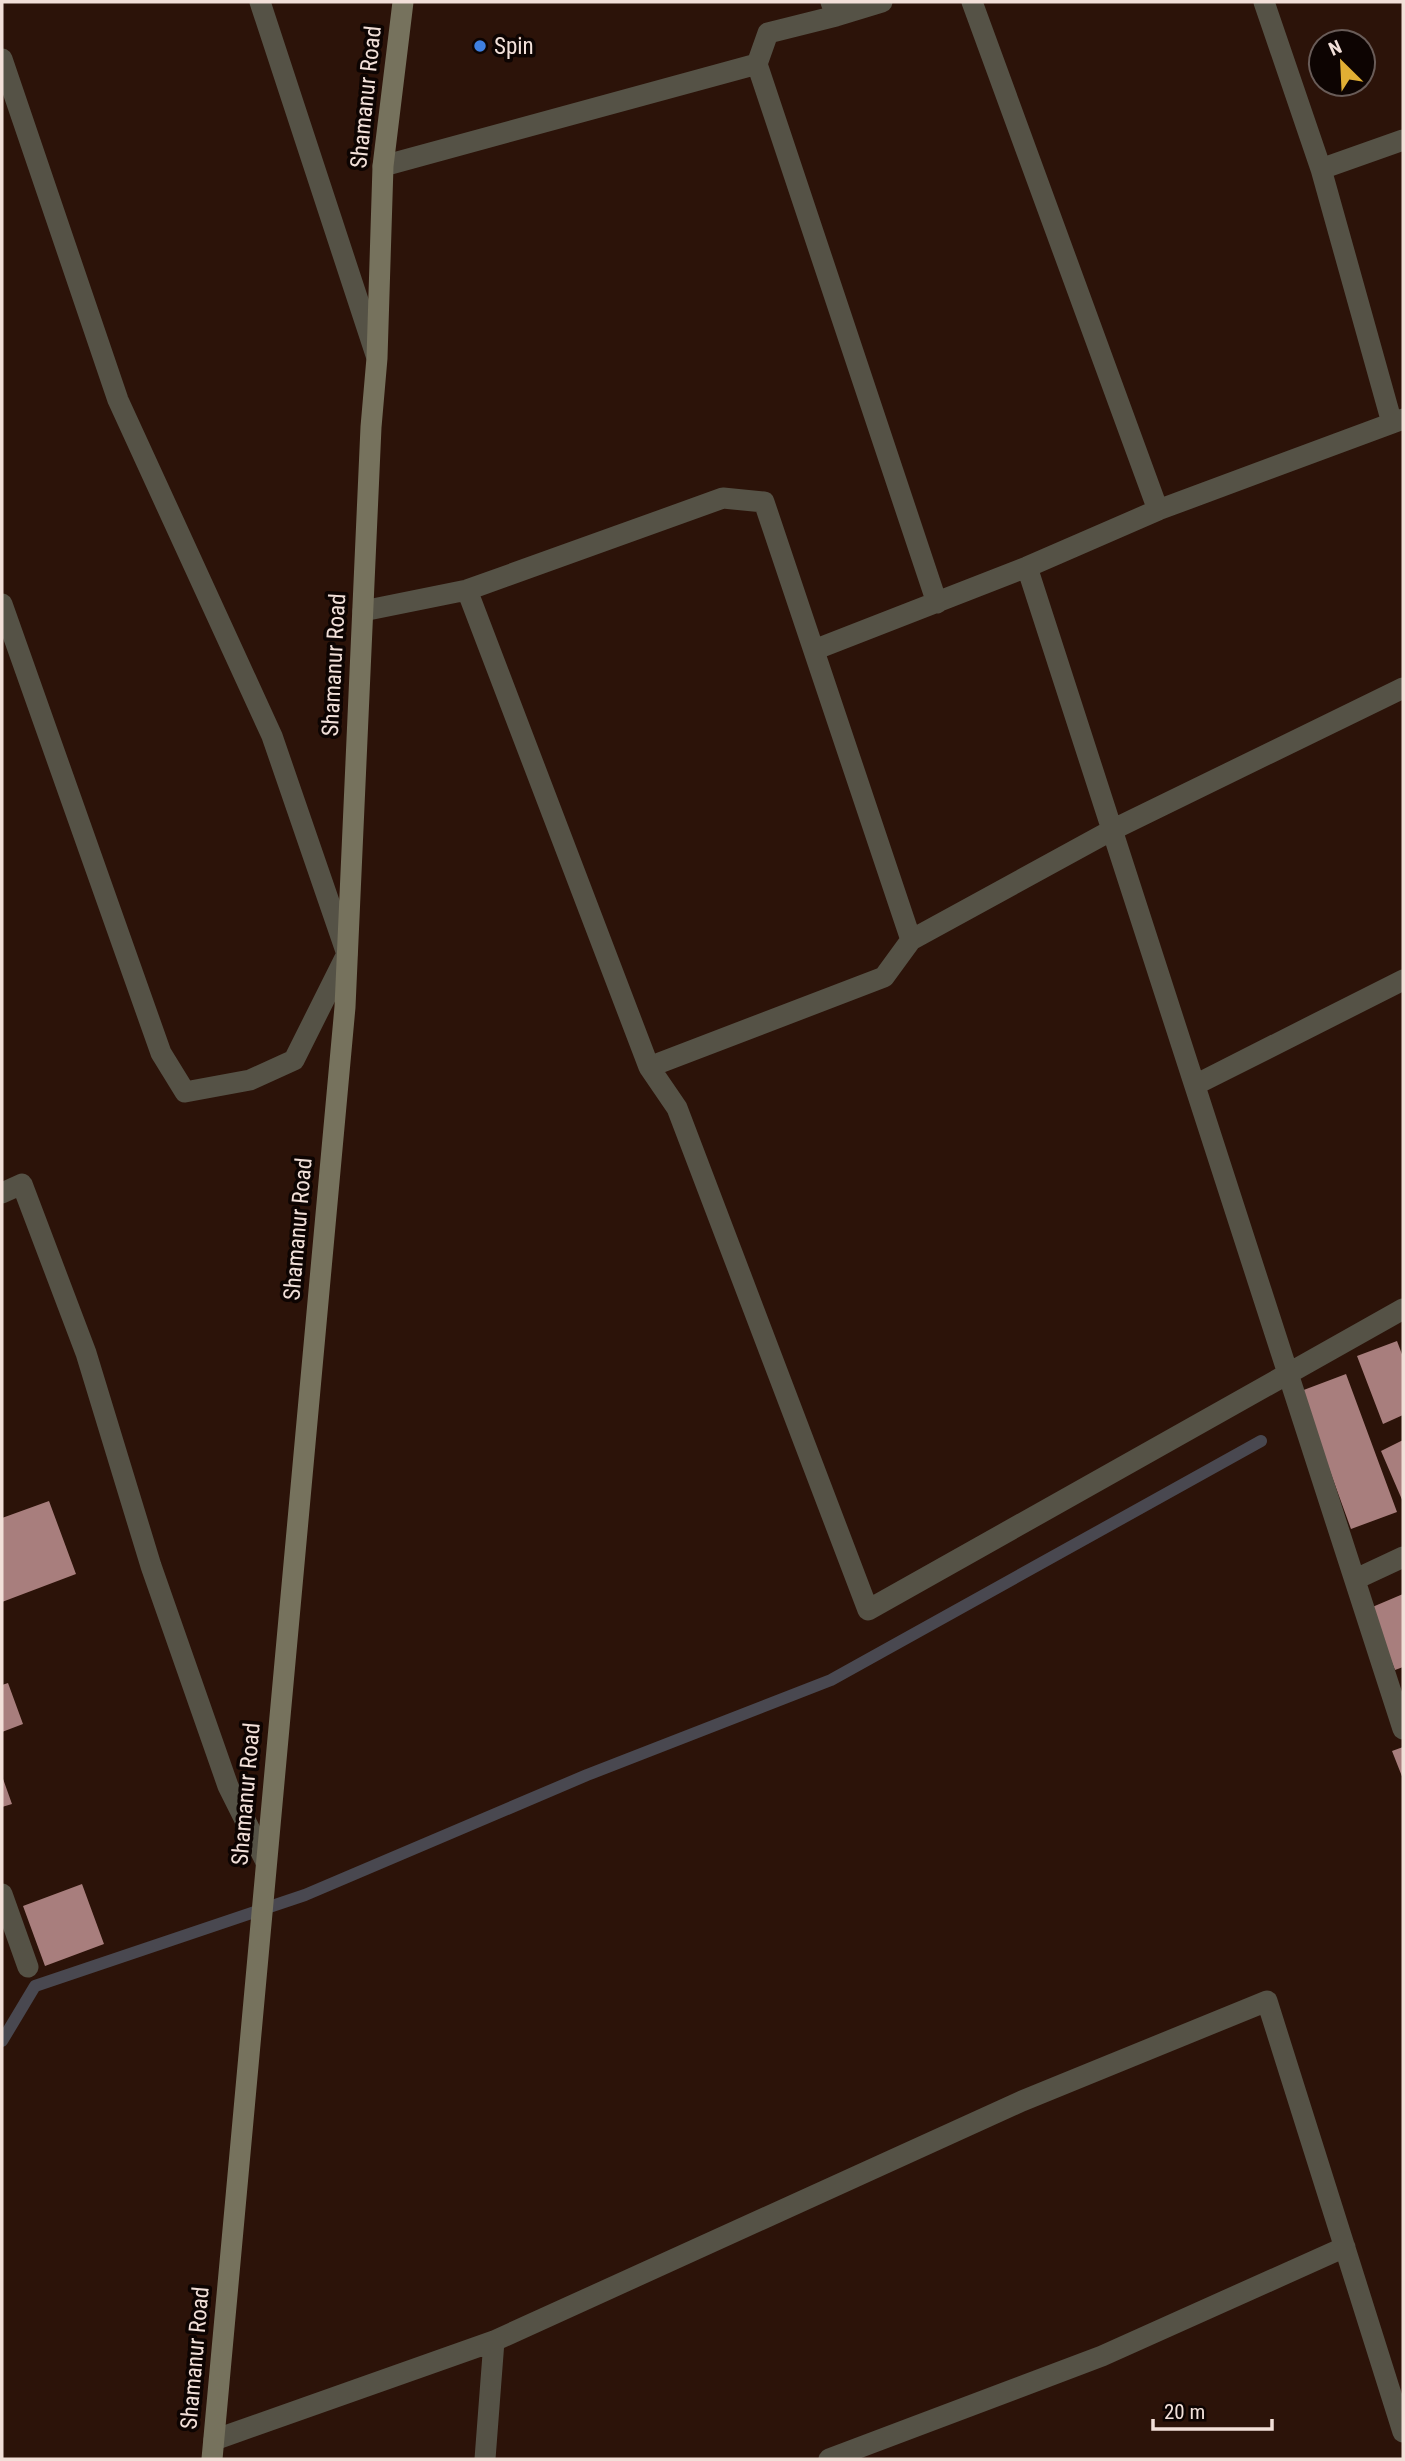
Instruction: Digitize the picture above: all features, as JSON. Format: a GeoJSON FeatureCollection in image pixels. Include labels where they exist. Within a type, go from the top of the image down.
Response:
{"type":"FeatureCollection","features":[{"type":"Feature","properties":{"kind":"main road","name":"Shamanur Road"},"geometry":{"type":"LineString","coordinates":[[213,2450],[347,954],[377,358],[383,166],[403,2]]}},
{"type":"Feature","properties":{"kind":"street"},"geometry":{"type":"LineString","coordinates":[[260,2],[377,358]]}},
{"type":"Feature","properties":{"kind":"street"},"geometry":{"type":"LineString","coordinates":[[882,2],[834,9],[768,33],[757,64],[936,603]]}},
{"type":"Feature","properties":{"kind":"street"},"geometry":{"type":"LineString","coordinates":[[972,2],[1158,510]]}},
{"type":"Feature","properties":{"kind":"street"},"geometry":{"type":"LineString","coordinates":[[814,650],[1027,568],[1158,510],[1398,421],[1321,169],[1264,2]]}},
{"type":"Feature","properties":{"kind":"street"},"geometry":{"type":"LineString","coordinates":[[2,60],[118,400],[271,736],[347,954],[294,1060],[250,1080],[184,1092],[161,1052],[2,604]]}},
{"type":"Feature","properties":{"kind":"street"},"geometry":{"type":"LineString","coordinates":[[383,166],[757,64]]}},
{"type":"Feature","properties":{"kind":"street"},"geometry":{"type":"LineString","coordinates":[[1321,169],[1403,140]]}},
{"type":"Feature","properties":{"kind":"street"},"geometry":{"type":"LineString","coordinates":[[363,611],[467,590],[723,498],[764,502],[911,940]]}},
{"type":"Feature","properties":{"kind":"street"},"geometry":{"type":"LineString","coordinates":[[1027,568],[1403,1729]]}},
{"type":"Feature","properties":{"kind":"street"},"geometry":{"type":"LineString","coordinates":[[467,590],[649,1067],[677,1108],[867,1610],[1403,1309]]}},
{"type":"Feature","properties":{"kind":"street"},"geometry":{"type":"LineString","coordinates":[[649,1067],[884,977],[911,940],[1112,830],[1403,688]]}},
{"type":"Feature","properties":{"kind":"street"},"geometry":{"type":"LineString","coordinates":[[1195,1085],[1403,980]]}},
{"type":"Feature","properties":{"kind":"street"},"geometry":{"type":"LineString","coordinates":[[2,1193],[22,1184],[86,1353],[151,1566],[228,1786],[265,1873]]}},
{"type":"Feature","properties":{"kind":"street"},"geometry":{"type":"LineString","coordinates":[[1356,1579],[1403,1558]]}},
{"type":"Feature","properties":{"kind":"street"},"geometry":{"type":"LineString","coordinates":[[2,1894],[28,1966]]}},
{"type":"Feature","properties":{"kind":"street"},"geometry":{"type":"LineString","coordinates":[[213,2450],[494,2341],[1022,2101],[1267,2001],[1403,2432]]}},
{"type":"Feature","properties":{"kind":"street"},"geometry":{"type":"LineString","coordinates":[[829,2459],[1102,2356],[1345,2247]]}},
{"type":"Feature","properties":{"kind":"street"},"geometry":{"type":"LineString","coordinates":[[485,2459],[494,2341]]}},
{"type":"Feature","properties":{"kind":"building"},"geometry":{"type":"Polygon","coordinates":[[[1397,1341],[1403,1357],[1403,1415],[1383,1424],[1357,1356],[1397,1341]]]}},
{"type":"Feature","properties":{"kind":"building"},"geometry":{"type":"Polygon","coordinates":[[[1346,1374],[1397,1512],[1351,1529],[1301,1391],[1346,1374]]]}},
{"type":"Feature","properties":{"kind":"building"},"geometry":{"type":"Polygon","coordinates":[[[1403,1440],[1403,1502],[1381,1451],[1403,1440]]]}},
{"type":"Feature","properties":{"kind":"building"},"geometry":{"type":"Polygon","coordinates":[[[49,1501],[76,1574],[2,1602],[2,1518],[49,1501]]]}},
{"type":"Feature","properties":{"kind":"building"},"geometry":{"type":"Polygon","coordinates":[[[1403,1594],[1403,1667],[1395,1670],[1370,1608],[1403,1594]]]}},
{"type":"Feature","properties":{"kind":"building"},"geometry":{"type":"Polygon","coordinates":[[[8,1683],[23,1724],[2,1732],[2,1685],[8,1683]]]}},
{"type":"Feature","properties":{"kind":"building"},"geometry":{"type":"Polygon","coordinates":[[[1403,1747],[1403,1779],[1392,1751],[1403,1747]]]}},
{"type":"Feature","properties":{"kind":"building"},"geometry":{"type":"Polygon","coordinates":[[[2,1776],[12,1804],[2,1807],[2,1776]]]}},
{"type":"Feature","properties":{"kind":"building"},"geometry":{"type":"Polygon","coordinates":[[[82,1884],[104,1944],[45,1966],[23,1906],[82,1884]]]}},
{"type":"Feature","properties":{"kind":"waterway"},"geometry":{"type":"LineString","coordinates":[[2,2041],[35,1986],[305,1895],[587,1775],[831,1680],[1261,1441]]}},
{"type":"Feature","properties":{"kind":"place","name":"Spin"},"geometry":{"type":"Point","coordinates":[480,46]}}]}
